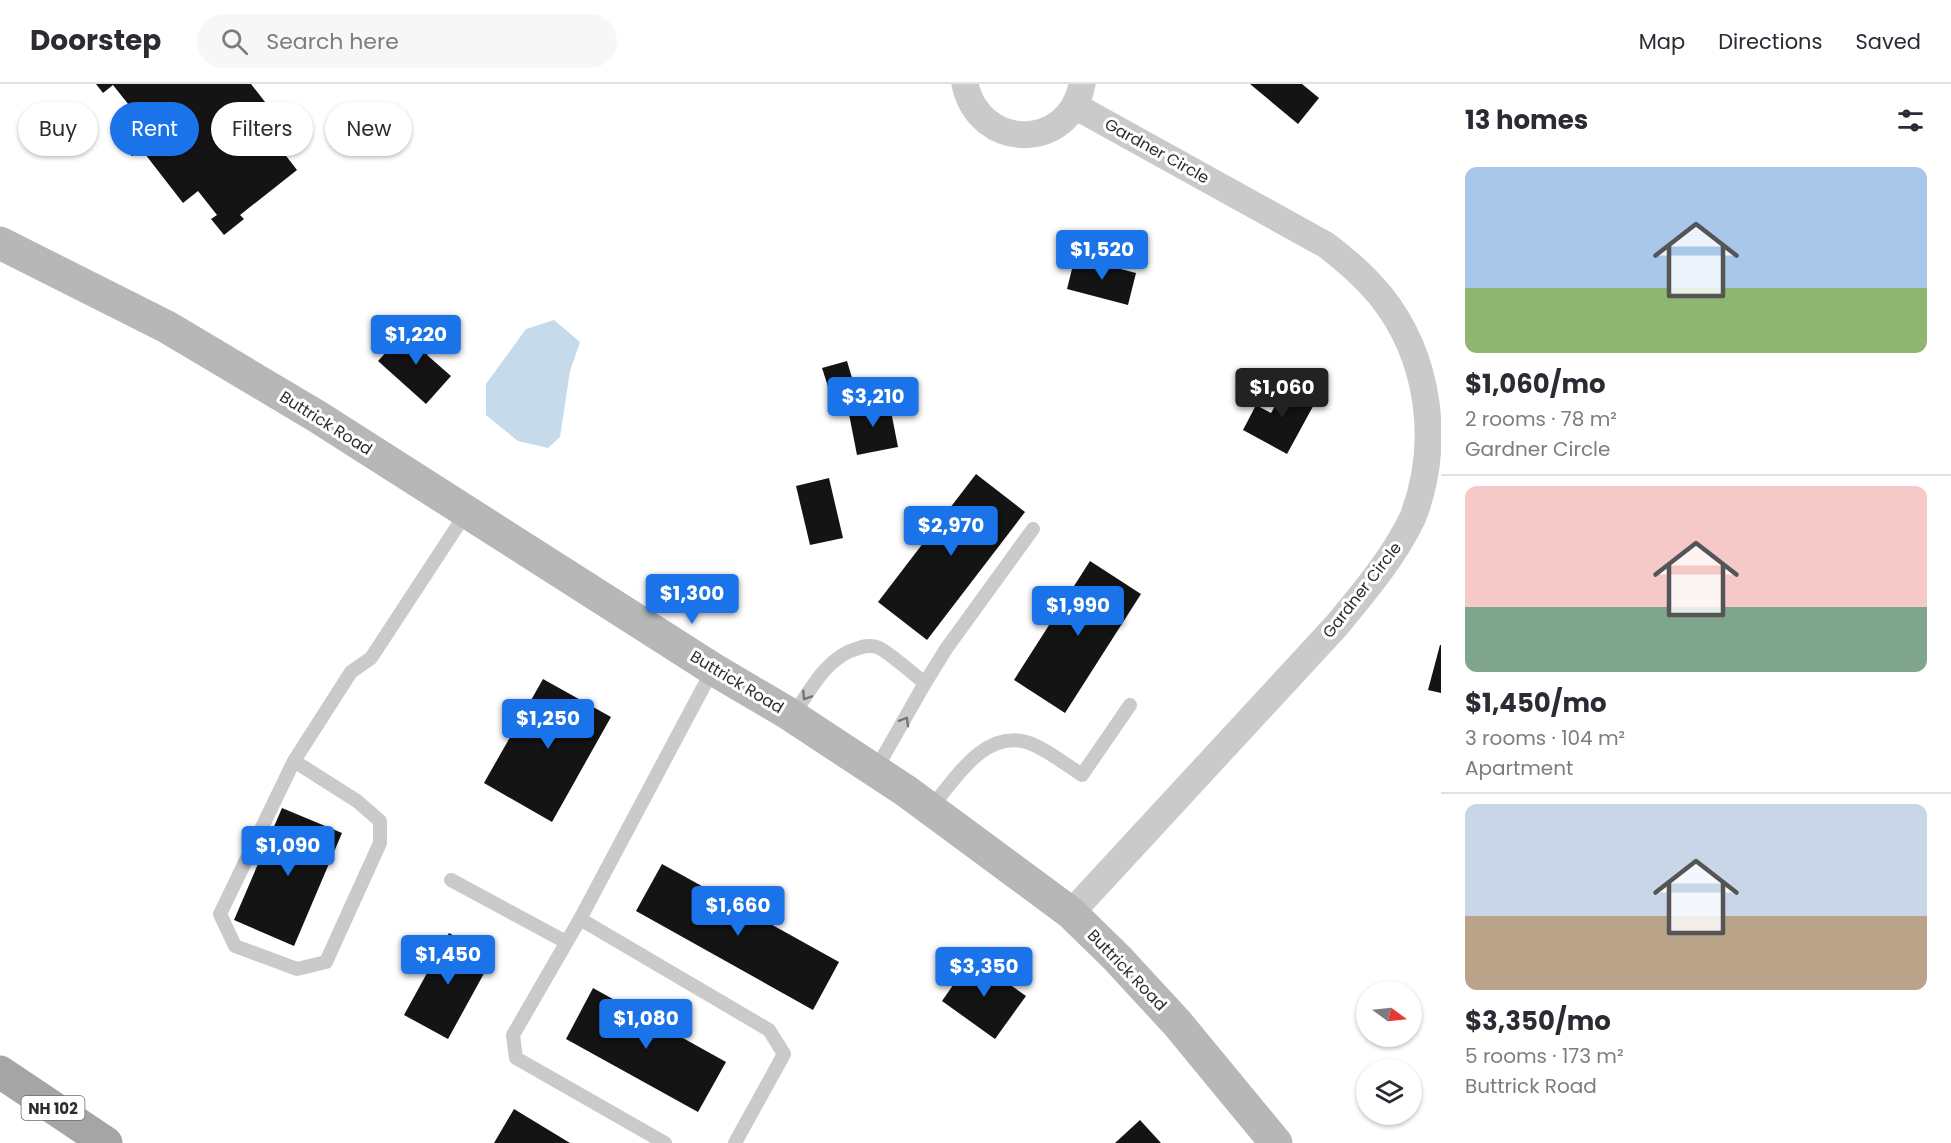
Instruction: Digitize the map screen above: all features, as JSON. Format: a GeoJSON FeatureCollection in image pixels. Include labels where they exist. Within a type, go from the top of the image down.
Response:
{"type":"FeatureCollection","features":[{"type":"Feature","properties":{"kind":"main road","name":"NH 102"},"geometry":{"type":"LineString","coordinates":[[0,1072],[106,1143]]}},
{"type":"Feature","properties":{"kind":"street","name":"Gardner Circle"},"geometry":{"type":"LineString","coordinates":[[965,84],[968,96],[977,113],[991,126],[1009,134],[1028,135],[1047,130],[1063,120],[1079,95],[1326,245],[1354,267],[1380,294],[1392,311],[1415,354],[1430,400],[1432,434],[1428,470],[1414,516],[1404,535],[1366,590],[1071,913]]}},
{"type":"Feature","properties":{"kind":"street","name":"Buttrick Road"},"geometry":{"type":"LineString","coordinates":[[0,243],[166,327],[318,417],[713,669],[793,716],[930,809],[1071,913],[1117,958],[1177,1023],[1276,1143]]}},
{"type":"Feature","properties":{"kind":"lane"},"geometry":{"type":"LineString","coordinates":[[294,761],[357,801],[380,820],[380,843],[326,962],[297,969],[236,946],[220,914],[294,761],[351,672],[371,658],[466,513]]}},
{"type":"Feature","properties":{"kind":"lane"},"geometry":{"type":"LineString","coordinates":[[875,771],[946,649],[1033,529]]}},
{"type":"Feature","properties":{"kind":"lane"},"geometry":{"type":"LineString","coordinates":[[793,716],[818,677],[833,661],[850,650],[865,646],[876,646],[925,683]]}},
{"type":"Feature","properties":{"kind":"lane"},"geometry":{"type":"LineString","coordinates":[[665,1143],[516,1059],[513,1035],[580,919],[713,669]]}},
{"type":"Feature","properties":{"kind":"lane"},"geometry":{"type":"LineString","coordinates":[[930,809],[972,760],[987,747],[1000,741],[1029,742],[1082,775],[1130,705]]}},
{"type":"Feature","properties":{"kind":"lane"},"geometry":{"type":"LineString","coordinates":[[451,880],[566,942]]}},
{"type":"Feature","properties":{"kind":"lane"},"geometry":{"type":"LineString","coordinates":[[580,919],[769,1030],[784,1054],[735,1143]]}},
{"type":"Feature","properties":{"kind":"water"},"geometry":{"type":"Polygon","coordinates":[[[554,320],[580,342],[570,371],[560,437],[548,448],[518,441],[486,415],[486,384],[526,329],[554,320]]]}},
{"type":"Feature","properties":{"kind":"building"},"geometry":{"type":"Polygon","coordinates":[[[96,84],[251,84],[265,102],[211,102],[211,156],[286,156],[297,170],[240,215],[244,219],[224,235],[211,219],[217,215],[198,191],[183,203],[147,156],[199,156],[199,102],[126,102],[113,85],[103,93],[96,84]]]}},
{"type":"Feature","properties":{"kind":"building"},"geometry":{"type":"Polygon","coordinates":[[[1250,84],[1302,84],[1319,98],[1298,124],[1250,84]]]}},
{"type":"Feature","properties":{"kind":"building"},"geometry":{"type":"Polygon","coordinates":[[[1075,257],[1136,273],[1128,305],[1067,289],[1075,257]]]}},
{"type":"Feature","properties":{"kind":"building"},"geometry":{"type":"Polygon","coordinates":[[[420,331],[436,345],[427,355],[451,376],[426,404],[378,361],[403,334],[411,341],[420,331]]]}},
{"type":"Feature","properties":{"kind":"building"},"geometry":{"type":"Polygon","coordinates":[[[847,361],[855,388],[831,396],[822,368],[847,361]]]}},
{"type":"Feature","properties":{"kind":"building"},"geometry":{"type":"Polygon","coordinates":[[[1288,383],[1317,399],[1287,454],[1243,430],[1256,405],[1271,413],[1288,383]]]}},
{"type":"Feature","properties":{"kind":"building"},"geometry":{"type":"Polygon","coordinates":[[[889,401],[898,447],[857,455],[848,409],[889,401]]]}},
{"type":"Feature","properties":{"kind":"building"},"geometry":{"type":"Polygon","coordinates":[[[976,474],[1025,512],[927,640],[878,602],[976,474]]]}},
{"type":"Feature","properties":{"kind":"building"},"geometry":{"type":"Polygon","coordinates":[[[829,478],[843,538],[810,545],[796,486],[829,478]]]}},
{"type":"Feature","properties":{"kind":"building"},"geometry":{"type":"Polygon","coordinates":[[[1090,561],[1141,594],[1065,713],[1014,680],[1090,561]]]}},
{"type":"Feature","properties":{"kind":"building"},"geometry":{"type":"Polygon","coordinates":[[[1441,645],[1441,693],[1428,690],[1441,645]]]}},
{"type":"Feature","properties":{"kind":"building"},"geometry":{"type":"Polygon","coordinates":[[[543,679],[611,717],[552,822],[484,783],[543,679]]]}},
{"type":"Feature","properties":{"kind":"building"},"geometry":{"type":"Polygon","coordinates":[[[282,808],[342,833],[294,946],[234,920],[282,808]]]}},
{"type":"Feature","properties":{"kind":"building"},"geometry":{"type":"Polygon","coordinates":[[[662,864],[839,962],[813,1010],[636,911],[662,864]]]}},
{"type":"Feature","properties":{"kind":"building"},"geometry":{"type":"Polygon","coordinates":[[[449,933],[493,957],[448,1039],[404,1015],[449,933]]]}},
{"type":"Feature","properties":{"kind":"building"},"geometry":{"type":"Polygon","coordinates":[[[972,958],[1026,996],[995,1039],[942,1001],[972,958]]]}},
{"type":"Feature","properties":{"kind":"building"},"geometry":{"type":"Polygon","coordinates":[[[593,988],[726,1062],[698,1112],[566,1039],[593,988]]]}},
{"type":"Feature","properties":{"kind":"building"},"geometry":{"type":"Polygon","coordinates":[[[514,1109],[570,1143],[494,1143],[514,1109]]]}},
{"type":"Feature","properties":{"kind":"building"},"geometry":{"type":"Polygon","coordinates":[[[1140,1120],[1161,1143],[1115,1143],[1140,1120]]]}}]}
